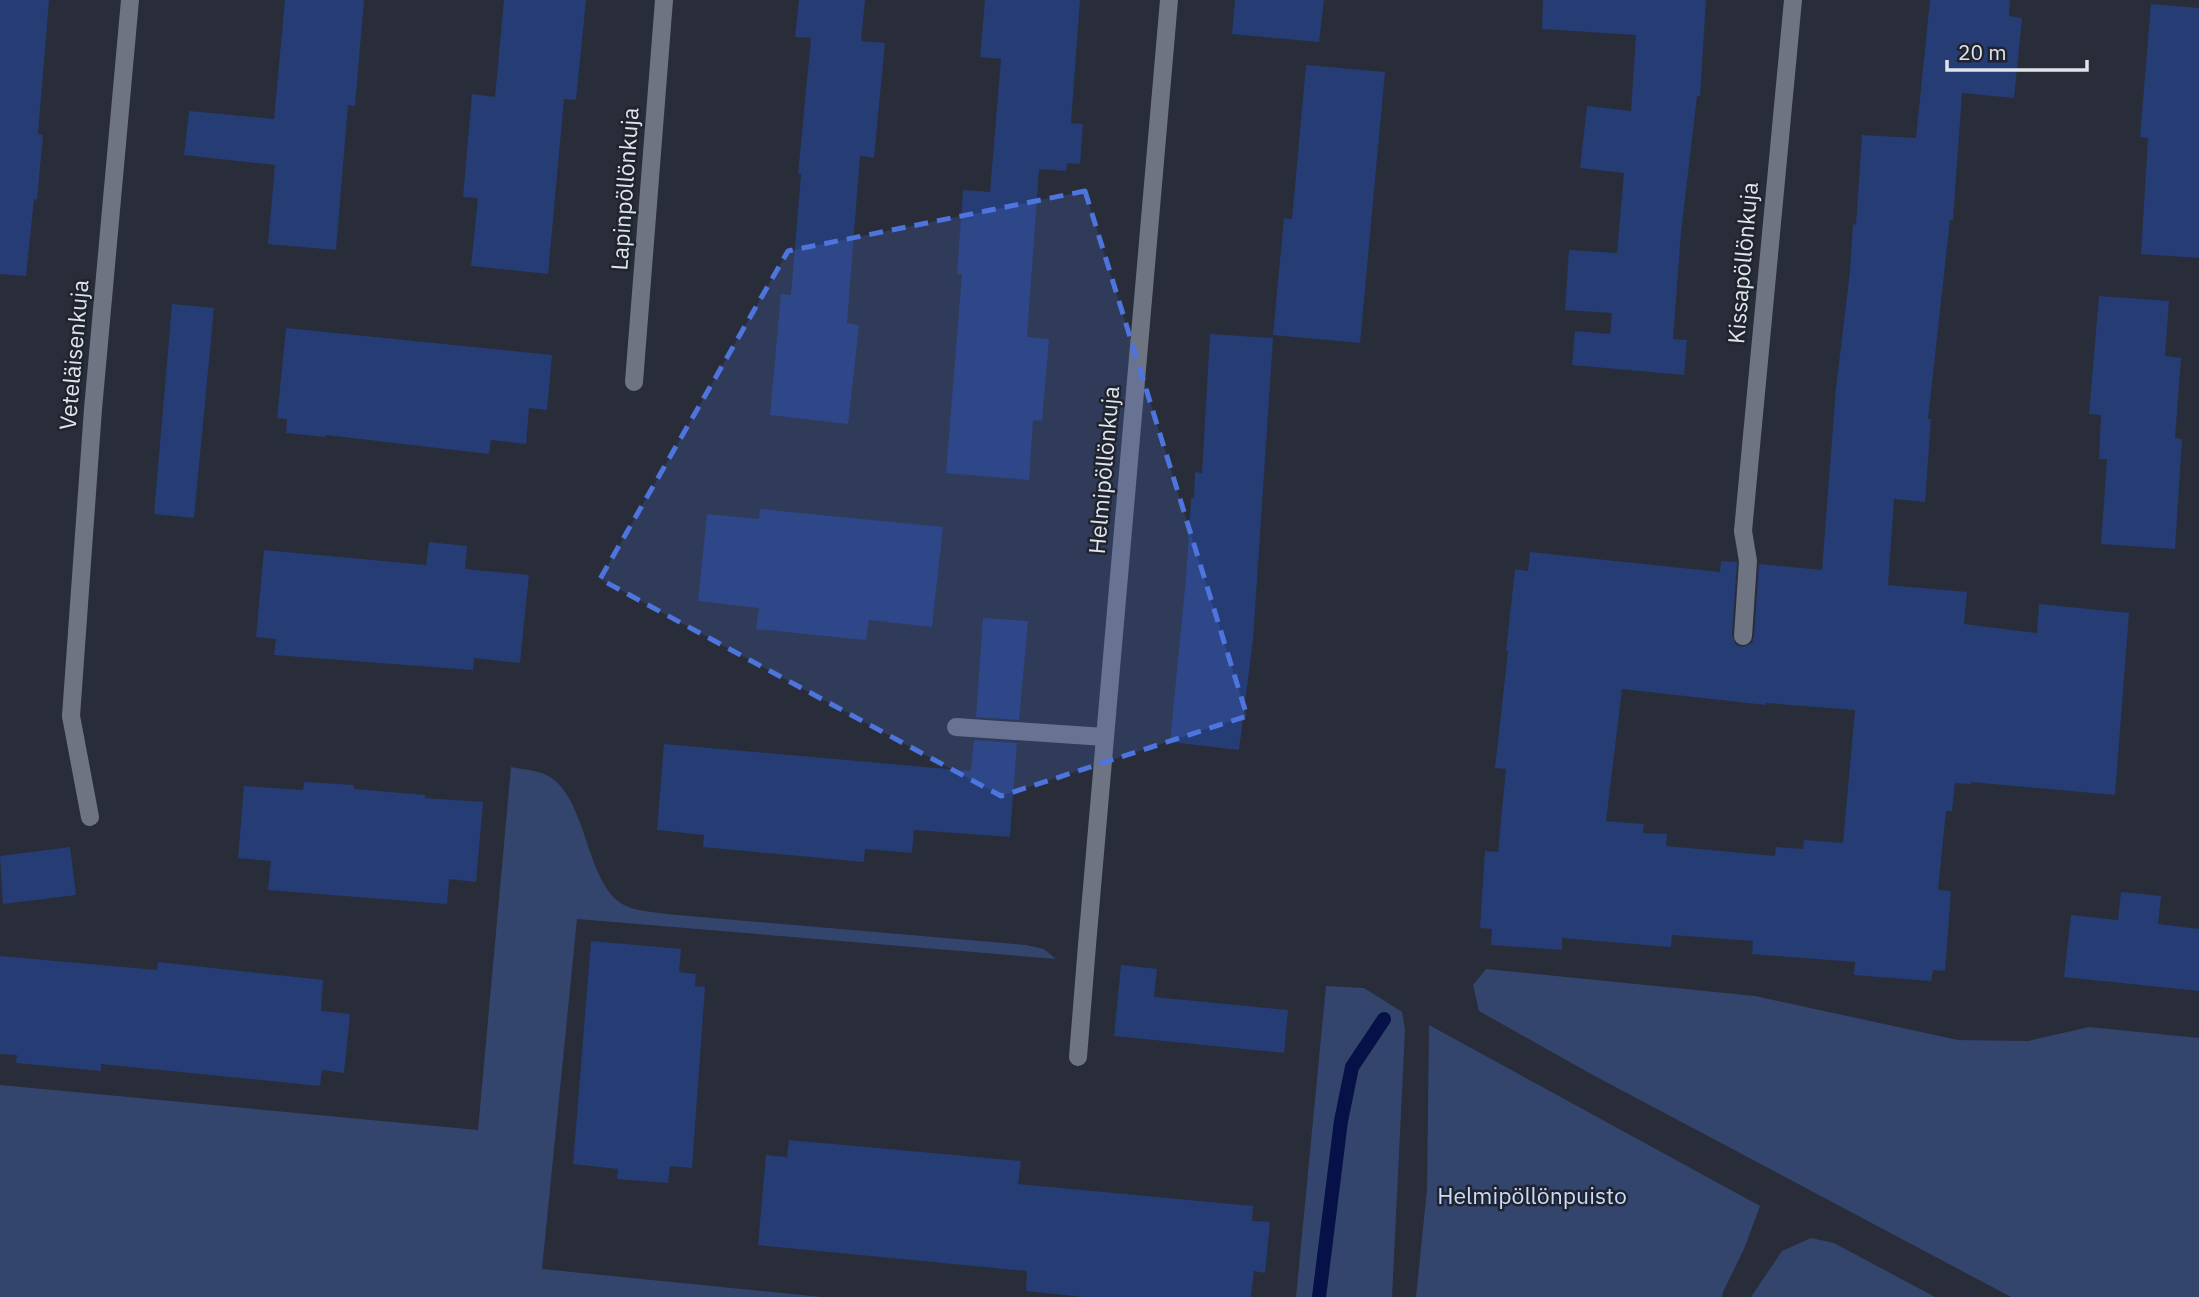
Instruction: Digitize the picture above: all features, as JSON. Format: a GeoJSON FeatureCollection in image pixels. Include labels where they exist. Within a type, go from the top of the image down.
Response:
{"type":"FeatureCollection","features":[{"type":"Feature","properties":{"kind":"street","name":"Veteläisenkuja"},"geometry":{"type":"LineString","coordinates":[[90,817],[71,716],[93,409],[130,0]]}},
{"type":"Feature","properties":{"kind":"street","name":"Lapinpöllönkuja"},"geometry":{"type":"LineString","coordinates":[[634,382],[664,0]]}},
{"type":"Feature","properties":{"kind":"street","name":"Helmipöllönkuja"},"geometry":{"type":"LineString","coordinates":[[1078,1057],[1170,0]]}},
{"type":"Feature","properties":{"kind":"street","name":"Kissapöllönkuja"},"geometry":{"type":"LineString","coordinates":[[1743,636],[1748,561],[1743,531],[1793,0]]}},
{"type":"Feature","properties":{"kind":"street"},"geometry":{"type":"LineString","coordinates":[[956,727],[1105,737]]}},
{"type":"Feature","properties":{"kind":"highlighted area"},"geometry":{"type":"Polygon","coordinates":[[[1085,191],[1247,716],[1001,796],[600,579],[788,251],[1085,191]]]}},
{"type":"Feature","properties":{"kind":"green space"},"geometry":{"type":"Polygon","coordinates":[[[511,767],[543,774],[553,779],[565,791],[574,807],[602,881],[612,895],[628,907],[666,914],[1026,945],[1044,949],[1056,959],[577,919],[542,1269],[822,1297],[0,1297],[0,1085],[478,1130],[511,767]]]}},
{"type":"Feature","properties":{"kind":"green space"},"geometry":{"type":"Polygon","coordinates":[[[1486,969],[1755,996],[1958,1040],[2028,1041],[2089,1027],[2199,1038],[2199,1297],[2011,1297],[1591,1074],[1479,1011],[1473,985],[1486,969]]]}},
{"type":"Feature","properties":{"kind":"green space"},"geometry":{"type":"Polygon","coordinates":[[[1326,986],[1364,988],[1402,1012],[1405,1030],[1392,1297],[1296,1297],[1326,986]]]}},
{"type":"Feature","properties":{"kind":"green space","name":"Helmipöllönpuisto"},"geometry":{"type":"Polygon","coordinates":[[[1429,1025],[1760,1206],[1722,1297],[1416,1297],[1427,1189],[1429,1025]]]}},
{"type":"Feature","properties":{"kind":"green space"},"geometry":{"type":"Polygon","coordinates":[[[1811,1238],[1834,1243],[1935,1297],[1751,1297],[1782,1251],[1811,1238]]]}},
{"type":"Feature","properties":{"kind":"building"},"geometry":{"type":"Polygon","coordinates":[[[0,0],[49,0],[38,134],[43,135],[26,276],[0,274],[0,0]]]}},
{"type":"Feature","properties":{"kind":"building"},"geometry":{"type":"Polygon","coordinates":[[[285,0],[364,0],[355,106],[348,105],[336,250],[268,244],[275,165],[184,155],[189,111],[274,119],[285,0]]]}},
{"type":"Feature","properties":{"kind":"building"},"geometry":{"type":"Polygon","coordinates":[[[504,0],[586,0],[576,100],[564,99],[548,274],[471,266],[478,198],[463,197],[472,94],[495,97],[504,0]]]}},
{"type":"Feature","properties":{"kind":"building"},"geometry":{"type":"Polygon","coordinates":[[[799,0],[865,0],[861,41],[885,43],[874,158],[860,156],[847,323],[859,325],[848,424],[770,415],[781,294],[791,295],[801,174],[798,174],[811,38],[795,37],[799,0]]]}},
{"type":"Feature","properties":{"kind":"building"},"geometry":{"type":"Polygon","coordinates":[[[985,0],[1080,0],[1071,123],[1083,124],[1080,164],[1067,163],[1066,171],[1039,169],[1027,337],[1049,339],[1042,421],[1033,420],[1029,480],[946,473],[962,274],[957,274],[963,190],[990,192],[1001,59],[980,57],[985,0]]]}},
{"type":"Feature","properties":{"kind":"building"},"geometry":{"type":"Polygon","coordinates":[[[1235,0],[1324,0],[1319,42],[1232,34],[1235,0]]]}},
{"type":"Feature","properties":{"kind":"building"},"geometry":{"type":"Polygon","coordinates":[[[1543,0],[1706,0],[1700,96],[1697,96],[1681,233],[1673,339],[1687,340],[1684,375],[1572,365],[1575,331],[1610,334],[1612,313],[1565,310],[1569,250],[1617,253],[1624,173],[1580,168],[1587,106],[1631,111],[1636,35],[1542,29],[1543,0]]]}},
{"type":"Feature","properties":{"kind":"building"},"geometry":{"type":"Polygon","coordinates":[[[1930,0],[2010,0],[2009,16],[2022,18],[2014,98],[1962,93],[1953,220],[1950,220],[1928,419],[1931,419],[1925,502],[1894,499],[1888,585],[1967,592],[1964,624],[2037,633],[2039,604],[2129,613],[2115,795],[1971,782],[1955,783],[1952,811],[1946,811],[1938,890],[1951,891],[1945,971],[1933,970],[1931,981],[1854,975],[1855,962],[1752,954],[1753,941],[1672,935],[1671,947],[1562,938],[1562,950],[1491,945],[1492,929],[1480,928],[1485,851],[1498,852],[1506,769],[1495,768],[1515,569],[1528,571],[1530,552],[1720,572],[1721,561],[1737,562],[1732,635],[1736,645],[1743,647],[1752,643],[1754,637],[1759,564],[1822,570],[1836,388],[1853,224],[1856,225],[1862,135],[1916,138],[1930,0]],[[1622,689],[1606,821],[1644,824],[1643,833],[1667,834],[1666,846],[1775,856],[1776,847],[1803,849],[1804,840],[1843,843],[1855,710],[1766,705],[1622,689]]]}},
{"type":"Feature","properties":{"kind":"building"},"geometry":{"type":"Polygon","coordinates":[[[2151,4],[2199,8],[2199,258],[2141,254],[2148,138],[2140,137],[2151,4]]]}},
{"type":"Feature","properties":{"kind":"building"},"geometry":{"type":"Polygon","coordinates":[[[1306,65],[1385,72],[1360,343],[1273,335],[1284,218],[1292,219],[1306,65]]]}},
{"type":"Feature","properties":{"kind":"building"},"geometry":{"type":"Polygon","coordinates":[[[2099,296],[2169,301],[2165,356],[2181,358],[2175,438],[2182,439],[2175,549],[2101,544],[2107,459],[2099,459],[2101,415],[2089,414],[2099,296]]]}},
{"type":"Feature","properties":{"kind":"building"},"geometry":{"type":"Polygon","coordinates":[[[172,304],[214,308],[194,518],[154,514],[172,304]]]}},
{"type":"Feature","properties":{"kind":"building"},"geometry":{"type":"Polygon","coordinates":[[[286,328],[552,355],[547,410],[529,408],[526,444],[491,440],[489,454],[326,435],[286,433],[287,419],[277,418],[286,328]]]}},
{"type":"Feature","properties":{"kind":"building"},"geometry":{"type":"Polygon","coordinates":[[[1210,334],[1273,338],[1253,640],[1239,750],[1170,742],[1191,498],[1194,498],[1195,472],[1202,473],[1210,334]]]}},
{"type":"Feature","properties":{"kind":"building"},"geometry":{"type":"Polygon","coordinates":[[[760,509],[943,527],[932,627],[869,620],[866,640],[756,629],[759,608],[698,601],[707,514],[759,519],[760,509]]]}},
{"type":"Feature","properties":{"kind":"building"},"geometry":{"type":"Polygon","coordinates":[[[429,542],[467,546],[465,569],[529,575],[520,663],[474,658],[473,670],[274,655],[276,639],[256,637],[264,550],[426,565],[429,542]]]}},
{"type":"Feature","properties":{"kind":"building"},"geometry":{"type":"Polygon","coordinates":[[[983,618],[1028,621],[1019,720],[976,717],[983,618]]]}},
{"type":"Feature","properties":{"kind":"building"},"geometry":{"type":"Polygon","coordinates":[[[974,740],[1017,743],[1010,837],[914,830],[912,853],[865,849],[864,862],[703,847],[704,835],[657,830],[664,744],[971,771],[974,740]]]}},
{"type":"Feature","properties":{"kind":"building"},"geometry":{"type":"Polygon","coordinates":[[[304,782],[354,785],[354,789],[483,802],[476,882],[449,879],[447,904],[268,890],[271,861],[238,858],[244,786],[303,790],[304,782]]]}},
{"type":"Feature","properties":{"kind":"building"},"geometry":{"type":"Polygon","coordinates":[[[70,847],[76,895],[3,904],[0,856],[70,847]]]}},
{"type":"Feature","properties":{"kind":"building"},"geometry":{"type":"Polygon","coordinates":[[[2121,892],[2161,896],[2158,924],[2199,929],[2199,991],[2064,977],[2071,915],[2118,920],[2121,892]]]}},
{"type":"Feature","properties":{"kind":"building"},"geometry":{"type":"Polygon","coordinates":[[[591,941],[681,949],[679,972],[696,974],[695,986],[705,987],[692,1168],[670,1166],[668,1183],[617,1179],[618,1169],[573,1164],[591,941]]]}},
{"type":"Feature","properties":{"kind":"building"},"geometry":{"type":"Polygon","coordinates":[[[0,956],[157,970],[158,962],[323,980],[321,1011],[350,1014],[344,1073],[322,1070],[320,1086],[101,1064],[101,1071],[16,1063],[17,1055],[0,1054],[0,956]]]}},
{"type":"Feature","properties":{"kind":"building"},"geometry":{"type":"Polygon","coordinates":[[[1121,965],[1157,969],[1154,997],[1288,1010],[1284,1053],[1114,1036],[1121,965]]]}},
{"type":"Feature","properties":{"kind":"building"},"geometry":{"type":"Polygon","coordinates":[[[789,1140],[1021,1161],[1018,1184],[1253,1206],[1252,1221],[1270,1222],[1265,1273],[1254,1271],[1251,1297],[1083,1297],[1026,1291],[1027,1271],[758,1245],[766,1155],[787,1157],[789,1140]]]}},
{"type":"Feature","properties":{"kind":"waterway"},"geometry":{"type":"LineString","coordinates":[[1319,1297],[1341,1121],[1352,1067],[1384,1019]]}}]}
